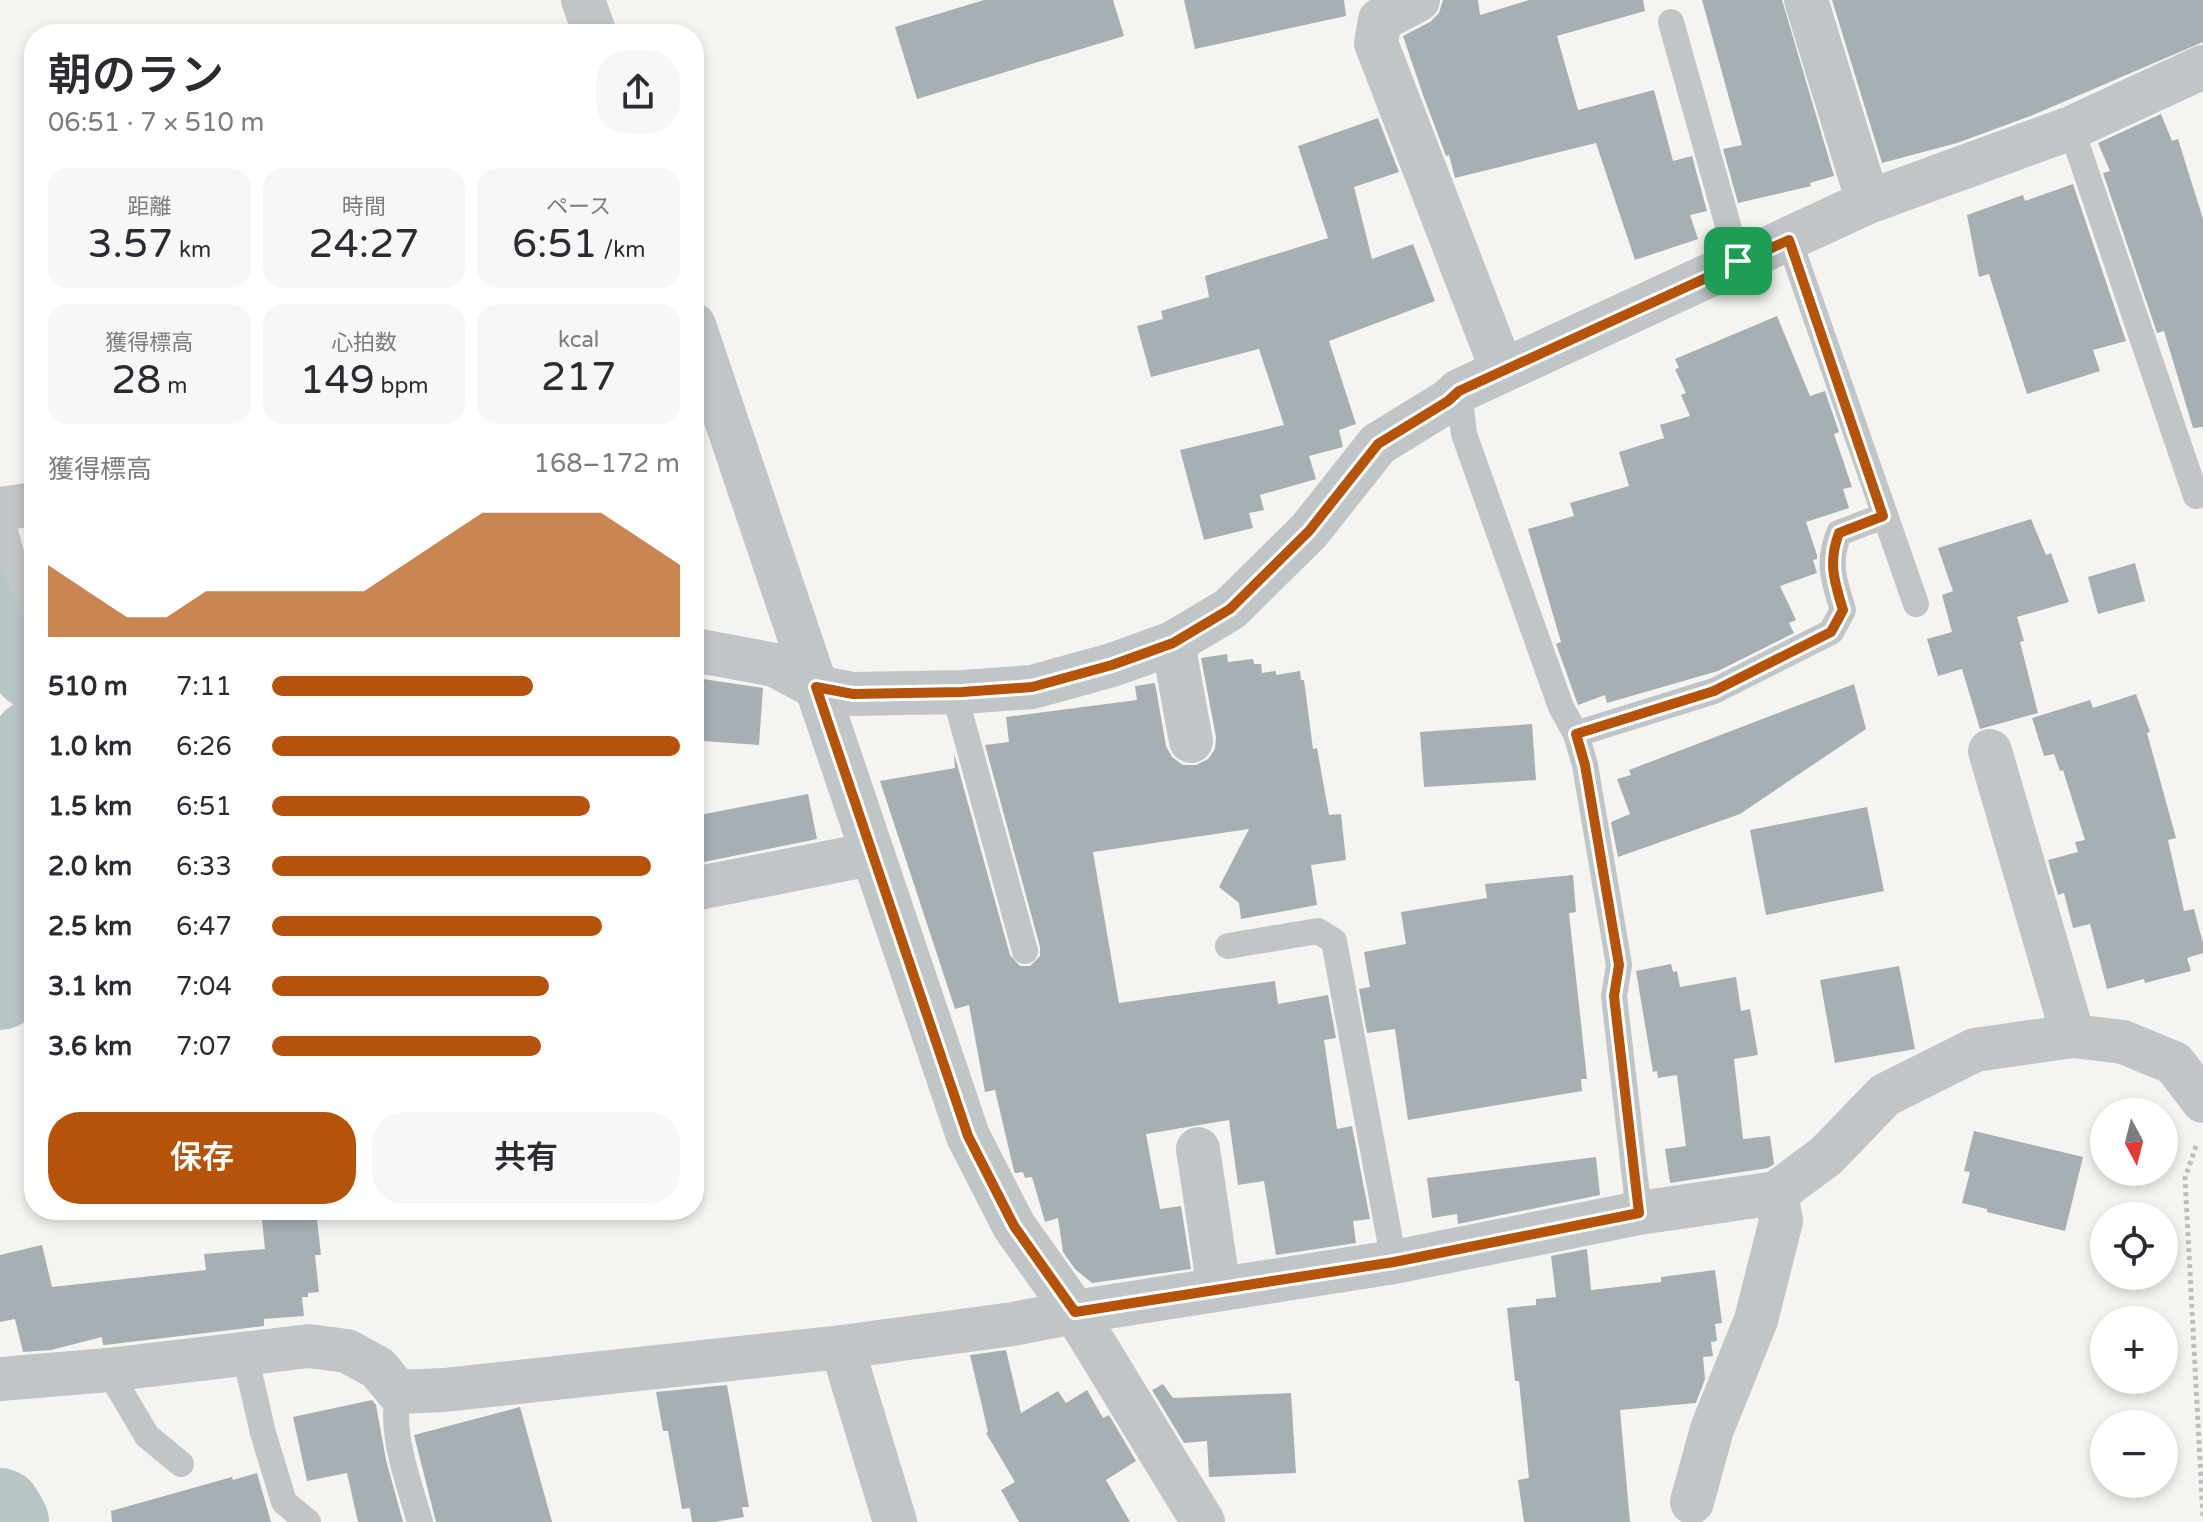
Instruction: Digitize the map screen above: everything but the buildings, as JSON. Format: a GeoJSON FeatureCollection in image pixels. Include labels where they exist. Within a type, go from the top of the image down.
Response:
{"type":"FeatureCollection","features":[{"type":"Feature","properties":{"kind":"street"},"geometry":{"type":"LineString","coordinates":[[583,0],[591,24]]}},
{"type":"Feature","properties":{"kind":"street"},"geometry":{"type":"LineString","coordinates":[[1418,0],[1380,20],[1376,43],[1502,370]]}},
{"type":"Feature","properties":{"kind":"street"},"geometry":{"type":"LineString","coordinates":[[1806,0],[1868,202]]}},
{"type":"Feature","properties":{"kind":"street"},"geometry":{"type":"LineString","coordinates":[[704,652],[775,665],[816,687],[853,694],[1032,687],[1112,665],[1173,643],[1230,609],[1309,531],[1378,444],[1459,391],[1868,202],[2071,128],[2203,67]]}},
{"type":"Feature","properties":{"kind":"street"},"geometry":{"type":"LineString","coordinates":[[704,355],[968,1136],[1014,1226],[1075,1312],[1203,1522]]}},
{"type":"Feature","properties":{"kind":"street"},"geometry":{"type":"LineString","coordinates":[[0,510],[24,506]]}},
{"type":"Feature","properties":{"kind":"street"},"geometry":{"type":"LineString","coordinates":[[1173,643],[1191,741]]}},
{"type":"Feature","properties":{"kind":"street"},"geometry":{"type":"LineString","coordinates":[[1990,751],[2073,1036]]}},
{"type":"Feature","properties":{"kind":"street"},"geometry":{"type":"LineString","coordinates":[[704,887],[871,854]]}},
{"type":"Feature","properties":{"kind":"street"},"geometry":{"type":"LineString","coordinates":[[0,1379],[108,1370],[309,1346],[347,1351],[378,1368],[398,1392],[444,1390],[842,1347],[1013,1324],[1394,1262],[1639,1213],[1776,1193],[1826,1156],[1885,1095],[1975,1050],[2073,1036],[2123,1042],[2174,1063],[2201,1118]]}},
{"type":"Feature","properties":{"kind":"street"},"geometry":{"type":"LineString","coordinates":[[1195,1147],[1219,1289]]}},
{"type":"Feature","properties":{"kind":"street"},"geometry":{"type":"LineString","coordinates":[[1692,1502],[1712,1429],[1756,1320],[1781,1221],[1776,1193]]}},
{"type":"Feature","properties":{"kind":"street"},"geometry":{"type":"LineString","coordinates":[[842,1347],[895,1522]]}},
{"type":"Feature","properties":{"kind":"lane"},"geometry":{"type":"LineString","coordinates":[[1671,22],[1738,261]]}},
{"type":"Feature","properties":{"kind":"lane"},"geometry":{"type":"LineString","coordinates":[[2071,128],[2196,496]]}},
{"type":"Feature","properties":{"kind":"lane"},"geometry":{"type":"LineString","coordinates":[[1789,240],[1916,604]]}},
{"type":"Feature","properties":{"kind":"lane"},"geometry":{"type":"LineString","coordinates":[[1459,391],[1464,434],[1561,707],[1576,734],[1585,765],[1619,965],[1614,996],[1639,1213]]}},
{"type":"Feature","properties":{"kind":"lane"},"geometry":{"type":"LineString","coordinates":[[0,510],[16,573],[24,589]]}},
{"type":"Feature","properties":{"kind":"lane"},"geometry":{"type":"LineString","coordinates":[[1576,734],[1714,691],[1831,632],[1843,610],[1833,576],[1832,550],[1839,533],[1883,516]]}},
{"type":"Feature","properties":{"kind":"lane"},"geometry":{"type":"LineString","coordinates":[[954,692],[1025,951]]}},
{"type":"Feature","properties":{"kind":"lane"},"geometry":{"type":"LineString","coordinates":[[1228,946],[1318,931],[1334,941],[1394,1262]]}},
{"type":"Feature","properties":{"kind":"lane"},"geometry":{"type":"LineString","coordinates":[[245,1355],[263,1433],[284,1502],[308,1522]]}},
{"type":"Feature","properties":{"kind":"lane"},"geometry":{"type":"LineString","coordinates":[[108,1370],[147,1436],[181,1464]]}},
{"type":"Feature","properties":{"kind":"lane"},"geometry":{"type":"LineString","coordinates":[[398,1392],[395,1408],[402,1461],[420,1522]]}},
{"type":"Feature","properties":{"kind":"path"},"geometry":{"type":"LineString","coordinates":[[2201,1118],[2185,1178],[2203,1517]]}},
{"type":"Feature","properties":{"kind":"waterway"},"geometry":{"type":"LineString","coordinates":[[0,606],[24,636]]}},
{"type":"Feature","properties":{"kind":"waterway"},"geometry":{"type":"LineString","coordinates":[[0,988],[8,975],[15,813],[24,779]]}},
{"type":"Feature","properties":{"kind":"waterway"},"geometry":{"type":"LineString","coordinates":[[0,1510],[7,1522]]}},
{"type":"Feature","properties":{"kind":"route"},"geometry":{"type":"LineString","coordinates":[[1789,240],[1883,516],[1839,533],[1832,550],[1833,576],[1843,610],[1831,632],[1714,691],[1576,734],[1585,765],[1619,965],[1614,996],[1639,1213],[1394,1262],[1075,1312],[1014,1226],[968,1136],[816,687],[853,694],[1032,687],[1112,665],[1173,643],[1230,609],[1309,531],[1378,444],[1459,391],[1738,261],[1789,240]]}}]}
